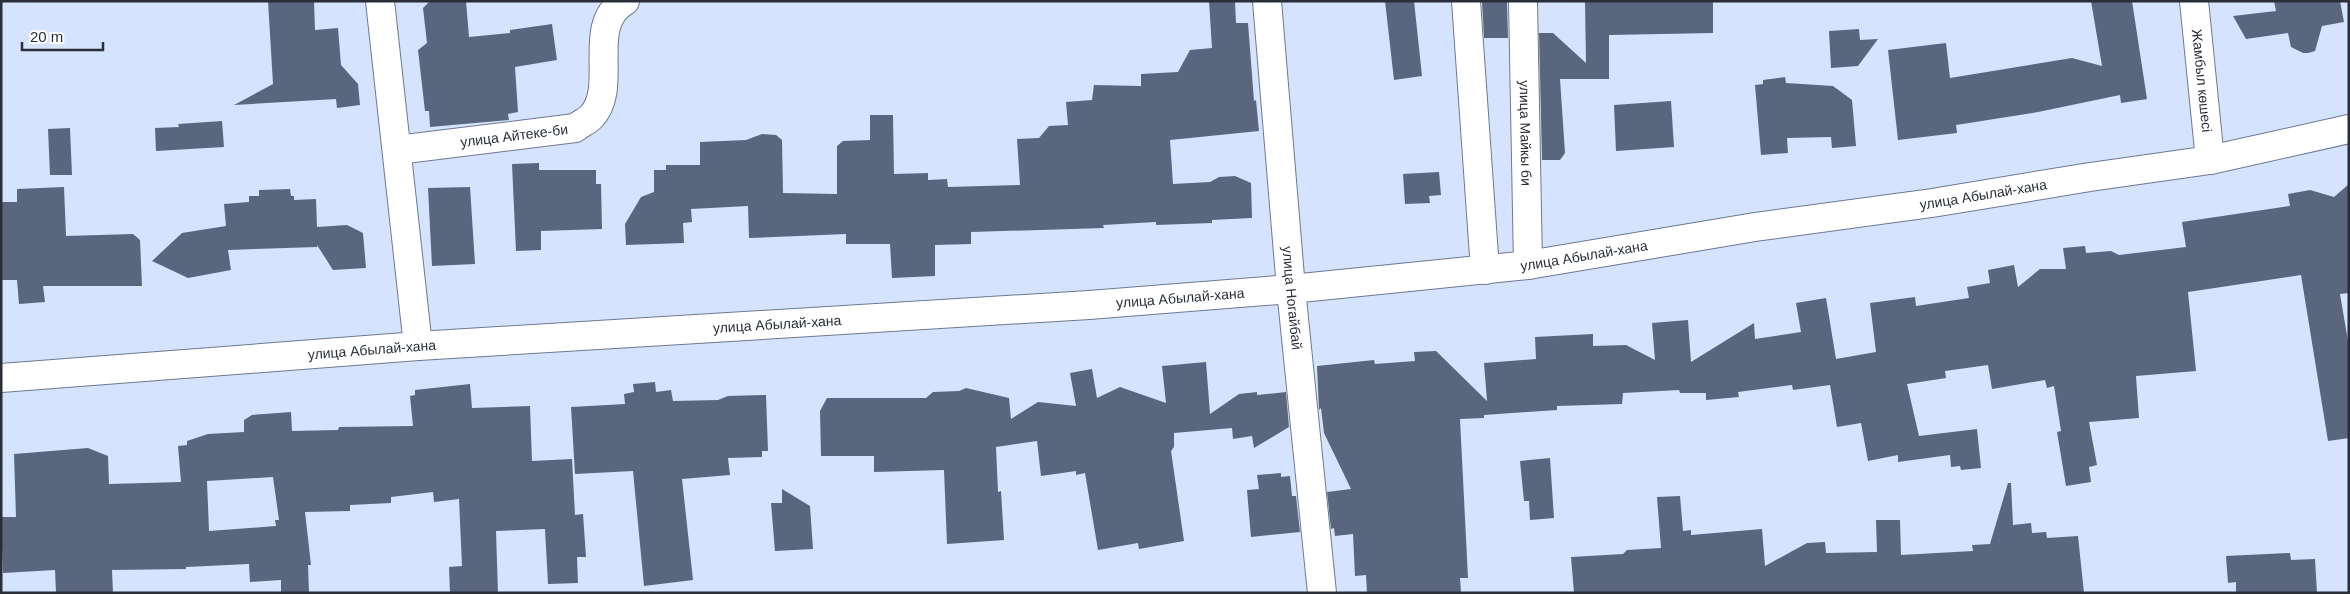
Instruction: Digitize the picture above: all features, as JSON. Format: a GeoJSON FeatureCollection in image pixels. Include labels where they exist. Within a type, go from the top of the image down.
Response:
{"type":"FeatureCollection","features":[{"type":"Feature","properties":{"kind":"street"},"geometry":{"type":"LineString","coordinates":[[380,1],[418,346]]}},
{"type":"Feature","properties":{"kind":"street","name":"улица Айтеке-би"},"geometry":{"type":"LineString","coordinates":[[397,150],[575,128],[592,116],[601,98],[606,25],[618,6],[625,1]]}},
{"type":"Feature","properties":{"kind":"street","name":"улица Ногайбай"},"geometry":{"type":"LineString","coordinates":[[1267,1],[1291,289],[1322,593]]}},
{"type":"Feature","properties":{"kind":"street"},"geometry":{"type":"LineString","coordinates":[[1466,1],[1485,270]]}},
{"type":"Feature","properties":{"kind":"street","name":"улица Майкы би"},"geometry":{"type":"LineString","coordinates":[[1523,1],[1528,265]]}},
{"type":"Feature","properties":{"kind":"street","name":"Жамбыл көшесі"},"geometry":{"type":"LineString","coordinates":[[2194,1],[2210,160]]}},
{"type":"Feature","properties":{"kind":"street","name":"улица Абылай-хана"},"geometry":{"type":"LineString","coordinates":[[1,378],[418,346],[1079,306],[1291,289],[1485,270],[1528,265],[1755,227],[1932,203],[2090,177],[2210,160],[2349,129]]}},
{"type":"Feature","properties":{"kind":"building"},"geometry":{"type":"Polygon","coordinates":[[[268,1],[314,1],[315,30],[338,28],[341,65],[358,84],[360,105],[337,108],[336,99],[234,105],[273,84],[268,1]]]}},
{"type":"Feature","properties":{"kind":"building"},"geometry":{"type":"Polygon","coordinates":[[[430,1],[466,1],[469,37],[510,33],[510,30],[552,24],[557,60],[515,67],[518,112],[508,114],[509,120],[430,127],[429,111],[425,111],[418,50],[427,43],[423,8],[430,1]]]}},
{"type":"Feature","properties":{"kind":"building"},"geometry":{"type":"Polygon","coordinates":[[[1209,1],[1235,1],[1236,23],[1248,23],[1254,101],[1256,100],[1259,131],[1170,140],[1173,184],[1210,182],[1219,177],[1235,176],[1251,183],[1252,218],[1212,220],[1212,223],[1156,225],[1156,222],[1103,225],[1104,228],[971,232],[971,244],[935,245],[935,276],[892,278],[890,244],[846,244],[846,234],[749,238],[748,206],[691,209],[692,222],[683,223],[684,243],[626,245],[625,224],[641,197],[654,192],[654,170],[666,170],[666,165],[700,165],[700,142],[746,140],[762,134],[776,135],[782,140],[783,193],[837,194],[837,146],[843,141],[870,140],[870,115],[893,115],[894,174],[928,173],[928,180],[947,179],[948,187],[1020,185],[1017,139],[1039,138],[1049,126],[1068,125],[1066,102],[1092,100],[1094,85],[1141,86],[1141,74],[1178,72],[1190,50],[1212,48],[1209,1]]]}},
{"type":"Feature","properties":{"kind":"building"},"geometry":{"type":"Polygon","coordinates":[[[1385,1],[1414,1],[1422,76],[1394,80],[1385,1]]]}},
{"type":"Feature","properties":{"kind":"building"},"geometry":{"type":"Polygon","coordinates":[[[1482,1],[1507,1],[1508,38],[1484,38],[1482,1]]]}},
{"type":"Feature","properties":{"kind":"building"},"geometry":{"type":"Polygon","coordinates":[[[1585,1],[1713,1],[1713,33],[1609,35],[1609,79],[1560,79],[1565,153],[1560,160],[1542,160],[1539,33],[1553,33],[1586,63],[1585,1]]]}},
{"type":"Feature","properties":{"kind":"building"},"geometry":{"type":"Polygon","coordinates":[[[2091,1],[2132,1],[2147,99],[2121,103],[2120,95],[2038,112],[1956,125],[1957,133],[1898,140],[1888,50],[1946,43],[1950,78],[2072,58],[2102,66],[2091,1]]]}},
{"type":"Feature","properties":{"kind":"building"},"geometry":{"type":"Polygon","coordinates":[[[2274,1],[2340,1],[2344,22],[2322,26],[2315,51],[2308,53],[2303,53],[2291,47],[2288,33],[2246,39],[2233,16],[2276,11],[2274,1]]]}},
{"type":"Feature","properties":{"kind":"building"},"geometry":{"type":"Polygon","coordinates":[[[1859,29],[1860,40],[1878,39],[1858,66],[1831,68],[1829,31],[1859,29]]]}},
{"type":"Feature","properties":{"kind":"building"},"geometry":{"type":"Polygon","coordinates":[[[1785,77],[1786,83],[1833,86],[1852,100],[1856,146],[1832,148],[1831,137],[1787,138],[1788,153],[1761,155],[1755,85],[1763,84],[1763,80],[1785,77]]]}},
{"type":"Feature","properties":{"kind":"building"},"geometry":{"type":"Polygon","coordinates":[[[1671,101],[1674,147],[1616,151],[1614,105],[1671,101]]]}},
{"type":"Feature","properties":{"kind":"building"},"geometry":{"type":"Polygon","coordinates":[[[222,121],[224,147],[156,151],[155,128],[179,127],[178,124],[222,121]]]}},
{"type":"Feature","properties":{"kind":"building"},"geometry":{"type":"Polygon","coordinates":[[[70,128],[72,175],[50,175],[48,129],[70,128]]]}},
{"type":"Feature","properties":{"kind":"building"},"geometry":{"type":"Polygon","coordinates":[[[539,163],[539,170],[596,170],[596,184],[601,184],[602,229],[541,231],[541,250],[516,251],[512,164],[539,163]]]}},
{"type":"Feature","properties":{"kind":"building"},"geometry":{"type":"Polygon","coordinates":[[[1439,172],[1441,195],[1429,196],[1430,203],[1405,204],[1403,174],[1439,172]]]}},
{"type":"Feature","properties":{"kind":"building"},"geometry":{"type":"Polygon","coordinates":[[[2349,184],[2349,293],[2340,294],[2349,347],[2349,438],[2328,441],[2301,275],[2188,292],[2196,371],[2136,376],[2139,418],[2089,422],[2097,465],[2089,467],[2091,482],[2066,486],[2057,432],[2061,431],[2054,386],[2047,388],[2045,380],[1992,389],[1988,365],[1945,371],[1946,378],[1907,384],[1919,436],[1977,429],[1981,468],[1961,470],[1960,466],[1951,467],[1950,455],[1898,462],[1898,455],[1868,461],[1861,423],[1837,427],[1830,385],[1793,390],[1792,385],[1738,392],[1739,397],[1706,400],[1706,393],[1680,393],[1679,390],[1623,393],[1622,404],[1557,406],[1557,410],[1484,415],[1484,418],[1460,419],[1468,578],[1460,578],[1461,593],[1367,593],[1366,575],[1355,576],[1353,534],[1335,536],[1334,528],[1331,529],[1327,492],[1351,489],[1324,433],[1321,408],[1319,410],[1317,366],[1374,360],[1375,364],[1415,361],[1414,352],[1436,351],[1487,401],[1484,363],[1536,359],[1535,337],[1593,334],[1593,346],[1626,345],[1655,360],[1652,323],[1688,320],[1691,362],[1754,323],[1755,339],[1801,332],[1796,303],[1826,298],[1836,359],[1876,352],[1870,303],[1915,297],[1916,306],[1969,298],[1967,287],[1990,283],[1988,270],[2014,265],[2018,287],[2040,269],[2066,269],[2063,248],[2085,246],[2086,253],[2111,251],[2119,255],[2186,247],[2182,222],[2290,206],[2288,194],[2310,190],[2334,197],[2349,184]]]}},
{"type":"Feature","properties":{"kind":"building"},"geometry":{"type":"Polygon","coordinates":[[[64,187],[66,236],[133,234],[140,240],[142,286],[43,286],[45,302],[19,304],[17,280],[1,280],[1,202],[17,202],[17,189],[64,187]]]}},
{"type":"Feature","properties":{"kind":"building"},"geometry":{"type":"Polygon","coordinates":[[[470,187],[475,264],[432,266],[428,188],[470,187]]]}},
{"type":"Feature","properties":{"kind":"building"},"geometry":{"type":"Polygon","coordinates":[[[290,189],[294,200],[316,199],[317,227],[347,225],[363,233],[366,268],[333,270],[317,245],[317,247],[228,250],[231,270],[188,278],[152,261],[182,233],[226,226],[224,204],[249,202],[249,196],[259,196],[259,190],[290,189]]]}},
{"type":"Feature","properties":{"kind":"building"},"geometry":{"type":"Polygon","coordinates":[[[1206,362],[1210,414],[1239,394],[1257,392],[1257,395],[1286,392],[1289,427],[1254,448],[1252,436],[1233,439],[1232,428],[1174,433],[1174,447],[1171,451],[1184,541],[1139,549],[1138,543],[1098,550],[1085,473],[1076,475],[1076,471],[1041,476],[1037,441],[996,447],[998,492],[1001,491],[1004,540],[947,544],[944,470],[874,472],[874,456],[821,456],[820,411],[827,398],[926,398],[933,392],[959,391],[966,388],[1009,398],[1011,419],[1038,402],[1076,406],[1070,373],[1092,369],[1097,398],[1120,387],[1166,403],[1162,366],[1206,362]]]}},
{"type":"Feature","properties":{"kind":"building"},"geometry":{"type":"Polygon","coordinates":[[[655,382],[656,392],[671,390],[673,401],[718,400],[728,396],[766,395],[768,451],[762,451],[762,457],[728,458],[730,475],[682,479],[693,580],[644,586],[633,471],[575,474],[571,407],[625,404],[624,394],[634,392],[633,384],[655,382]]]}},
{"type":"Feature","properties":{"kind":"building"},"geometry":{"type":"Polygon","coordinates":[[[470,384],[472,408],[530,406],[532,461],[572,459],[575,515],[583,514],[586,557],[577,557],[578,583],[548,584],[545,529],[496,531],[498,593],[450,593],[449,567],[462,566],[459,499],[434,502],[433,492],[391,497],[391,503],[350,505],[350,511],[305,512],[311,565],[308,565],[309,593],[281,593],[281,580],[250,582],[249,564],[186,567],[186,569],[112,570],[113,593],[56,593],[55,570],[3,573],[1,517],[16,517],[14,454],[88,448],[108,456],[109,484],[181,482],[178,446],[187,445],[187,441],[208,434],[244,432],[244,420],[252,415],[291,412],[292,431],[338,430],[339,427],[413,426],[410,396],[415,395],[415,390],[470,384]],[[273,477],[207,481],[209,531],[276,526],[275,520],[279,520],[273,477]]]}},
{"type":"Feature","properties":{"kind":"building"},"geometry":{"type":"Polygon","coordinates":[[[1550,458],[1554,518],[1530,520],[1529,501],[1524,501],[1520,461],[1550,458]]]}},
{"type":"Feature","properties":{"kind":"building"},"geometry":{"type":"Polygon","coordinates":[[[1281,473],[1281,477],[1290,476],[1292,496],[1296,496],[1300,532],[1251,537],[1247,490],[1259,489],[1257,475],[1281,473]]]}},
{"type":"Feature","properties":{"kind":"building"},"geometry":{"type":"Polygon","coordinates":[[[2008,483],[2011,483],[2013,525],[2031,523],[2032,533],[2046,532],[2047,538],[2078,536],[2084,593],[1574,593],[1571,557],[1623,554],[1627,550],[1661,548],[1657,497],[1680,496],[1683,531],[1691,530],[1691,535],[1762,529],[1765,566],[1807,543],[1825,542],[1826,553],[1877,552],[1876,520],[1900,520],[1901,555],[1973,551],[1972,545],[1990,544],[2008,483]]]}},
{"type":"Feature","properties":{"kind":"building"},"geometry":{"type":"Polygon","coordinates":[[[782,489],[810,506],[813,549],[775,551],[771,503],[782,503],[782,489]]]}},
{"type":"Feature","properties":{"kind":"building"},"geometry":{"type":"Polygon","coordinates":[[[2290,553],[2291,560],[2315,559],[2317,593],[2236,593],[2236,582],[2228,583],[2226,556],[2290,553]]]}}]}
